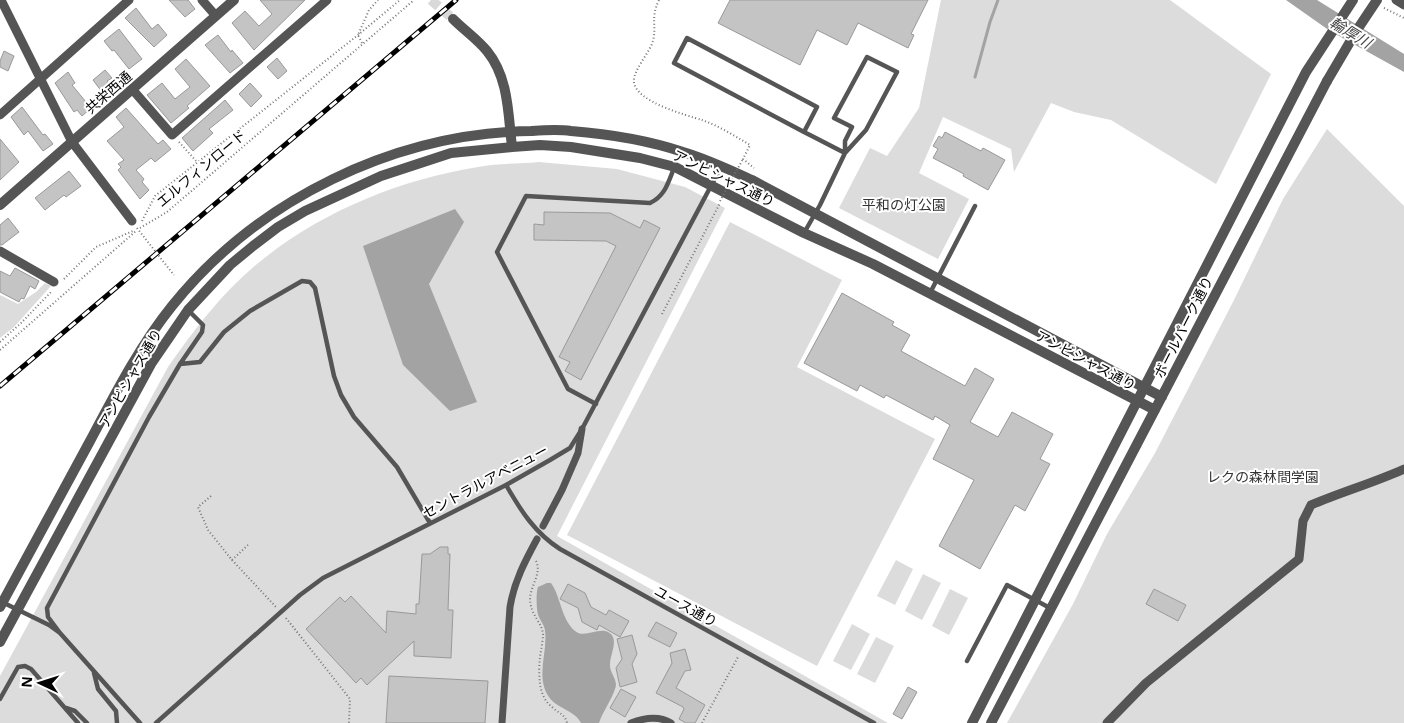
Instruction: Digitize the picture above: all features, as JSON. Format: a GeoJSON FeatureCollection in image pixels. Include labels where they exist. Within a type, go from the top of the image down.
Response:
{"type":"FeatureCollection","features":[{"type":"Feature","properties":{"kind":"street"},"geometry":{"type":"LineString","coordinates":[[1,0],[72,142],[132,221]]}},
{"type":"Feature","properties":{"kind":"street"},"geometry":{"type":"LineString","coordinates":[[0,115],[129,0]]}},
{"type":"Feature","properties":{"kind":"street"},"geometry":{"type":"LineString","coordinates":[[202,0],[216,16]]}},
{"type":"Feature","properties":{"kind":"street","name":"共栄西通"},"geometry":{"type":"LineString","coordinates":[[0,205],[234,0]]}},
{"type":"Feature","properties":{"kind":"street"},"geometry":{"type":"LineString","coordinates":[[132,89],[172,135],[327,0]]}},
{"type":"Feature","properties":{"kind":"street","name":"ボールパーク通り"},"geometry":{"type":"LineString","coordinates":[[972,723],[1306,72],[1353,0]]}},
{"type":"Feature","properties":{"kind":"street"},"geometry":{"type":"LineString","coordinates":[[1396,0],[1404,5]]}},
{"type":"Feature","properties":{"kind":"street","name":"ボールパーク通り"},"geometry":{"type":"LineString","coordinates":[[991,723],[1326,81],[1357,30],[1378,3]]}},
{"type":"Feature","properties":{"kind":"street"},"geometry":{"type":"LineString","coordinates":[[453,19],[485,49],[497,67],[506,95],[512,147]]}},
{"type":"Feature","properties":{"kind":"street","name":"アンビシャス通り"},"geometry":{"type":"LineString","coordinates":[[1,605],[131,365],[172,306],[213,261],[242,235],[287,204],[347,173],[397,153],[463,137],[510,131],[568,130],[610,135],[683,152],[721,166],[816,213],[1162,397]]}},
{"type":"Feature","properties":{"kind":"street","name":"アンビシャス通り"},"geometry":{"type":"LineString","coordinates":[[0,642],[151,364],[188,310],[230,265],[278,227],[334,196],[381,176],[459,152],[540,145],[571,147],[640,158],[675,167],[804,233],[873,264],[1155,410]]}},
{"type":"Feature","properties":{"kind":"street"},"geometry":{"type":"LineString","coordinates":[[0,251],[55,286]]}},
{"type":"Feature","properties":{"kind":"street"},"geometry":{"type":"LineString","coordinates":[[543,526],[562,490],[578,453],[582,429]]}},
{"type":"Feature","properties":{"kind":"street"},"geometry":{"type":"LineString","coordinates":[[1107,723],[1146,684],[1299,559],[1303,521],[1311,505],[1330,496],[1379,480],[1404,469]]}},
{"type":"Feature","properties":{"kind":"street"},"geometry":{"type":"LineString","coordinates":[[502,723],[510,607],[516,582],[537,538]]}},
{"type":"Feature","properties":{"kind":"street"},"geometry":{"type":"LineString","coordinates":[[631,723],[641,719],[655,718],[671,723]]}},
{"type":"Feature","properties":{"kind":"lane"},"geometry":{"type":"LineString","coordinates":[[804,132],[817,106],[687,38],[674,63],[804,132],[845,153]]}},
{"type":"Feature","properties":{"kind":"lane"},"geometry":{"type":"LineString","coordinates":[[804,233],[816,213],[845,153],[866,130],[897,72],[867,56],[834,118],[852,127],[845,141],[845,153]]}},
{"type":"Feature","properties":{"kind":"lane","name":"セントラルアベニュー"},"geometry":{"type":"LineString","coordinates":[[156,723],[305,591],[323,578],[506,485],[570,448],[596,404],[721,166]]}},
{"type":"Feature","properties":{"kind":"lane"},"geometry":{"type":"LineString","coordinates":[[596,404],[568,389],[498,252],[526,196],[650,203],[657,200],[664,193],[675,167]]}},
{"type":"Feature","properties":{"kind":"lane"},"geometry":{"type":"LineString","coordinates":[[930,294],[975,206]]}},
{"type":"Feature","properties":{"kind":"lane"},"geometry":{"type":"LineString","coordinates":[[180,364],[200,362],[218,338],[236,321],[283,291],[302,281],[310,282],[315,288],[334,376],[341,395],[354,417],[397,467],[430,523]]}},
{"type":"Feature","properties":{"kind":"lane"},"geometry":{"type":"LineString","coordinates":[[140,723],[60,633],[47,613],[49,602],[149,417],[180,364],[202,332],[203,325],[188,310]]}},
{"type":"Feature","properties":{"kind":"lane","name":"ユース通り"},"geometry":{"type":"LineString","coordinates":[[506,485],[531,525],[549,542],[874,723]]}},
{"type":"Feature","properties":{"kind":"lane"},"geometry":{"type":"LineString","coordinates":[[967,661],[1007,585],[1052,609]]}},
{"type":"Feature","properties":{"kind":"lane"},"geometry":{"type":"LineString","coordinates":[[1,605],[17,609],[49,625],[60,633]]}},
{"type":"Feature","properties":{"kind":"lane"},"geometry":{"type":"LineString","coordinates":[[0,699],[17,669],[22,665],[31,669],[78,723]]}},
{"type":"Feature","properties":{"kind":"lane"},"geometry":{"type":"LineString","coordinates":[[94,671],[98,689],[116,711],[117,723]]}},
{"type":"Feature","properties":{"kind":"lane"},"geometry":{"type":"LineString","coordinates":[[66,708],[75,710],[86,723]]}},
{"type":"Feature","properties":{"kind":"path"},"geometry":{"type":"LineString","coordinates":[[358,35],[369,10],[378,0]]}},
{"type":"Feature","properties":{"kind":"path"},"geometry":{"type":"LineString","coordinates":[[0,342],[96,247],[138,229],[155,196],[400,0]]}},
{"type":"Feature","properties":{"kind":"path","name":"エルフィンロード"},"geometry":{"type":"LineString","coordinates":[[0,350],[138,229],[167,212],[414,0]]}},
{"type":"Feature","properties":{"kind":"path"},"geometry":{"type":"LineString","coordinates":[[659,0],[654,12],[652,44],[635,76],[636,89],[643,95],[671,110],[702,120],[750,145],[662,314]]}},
{"type":"Feature","properties":{"kind":"path"},"geometry":{"type":"LineString","coordinates":[[1378,3],[1404,18]]}},
{"type":"Feature","properties":{"kind":"path"},"geometry":{"type":"LineString","coordinates":[[358,35],[362,43]]}},
{"type":"Feature","properties":{"kind":"path"},"geometry":{"type":"LineString","coordinates":[[172,135],[197,162]]}},
{"type":"Feature","properties":{"kind":"path"},"geometry":{"type":"LineString","coordinates":[[743,159],[754,168]]}},
{"type":"Feature","properties":{"kind":"path"},"geometry":{"type":"LineString","coordinates":[[132,221],[174,275]]}},
{"type":"Feature","properties":{"kind":"path"},"geometry":{"type":"LineString","coordinates":[[210,496],[198,507],[208,530],[232,560],[281,612],[350,699],[349,723]]}},
{"type":"Feature","properties":{"kind":"path"},"geometry":{"type":"LineString","coordinates":[[232,560],[248,545]]}},
{"type":"Feature","properties":{"kind":"path"},"geometry":{"type":"LineString","coordinates":[[528,556],[536,561],[538,567],[530,596],[532,612],[543,633],[540,664],[542,692],[551,707],[566,717],[567,723]]}},
{"type":"Feature","properties":{"kind":"path"},"geometry":{"type":"LineString","coordinates":[[702,723],[740,655]]}},
{"type":"Feature","properties":{"kind":"green space","name":"平和の灯公園"},"geometry":{"type":"Polygon","coordinates":[[[941,0],[1170,0],[1271,74],[1216,184],[1111,120],[1074,112],[1051,103],[1014,172],[1011,149],[943,117],[919,173],[969,199],[938,259],[839,208],[870,148],[887,156],[919,108],[941,0]]]}},
{"type":"Feature","properties":{"kind":"green space","name":"レクの森林間学園"},"geometry":{"type":"Polygon","coordinates":[[[1327,129],[1404,206],[1404,723],[1007,723],[1073,604],[1107,534],[1155,453],[1233,302],[1283,199],[1327,129]]]}},
{"type":"Feature","properties":{"kind":"green space"},"geometry":{"type":"Polygon","coordinates":[[[539,162],[617,169],[685,187],[725,208],[557,536],[888,723],[0,723],[0,676],[168,367],[198,326],[232,287],[281,245],[334,214],[361,201],[419,180],[448,173],[493,165],[539,162]]]}},
{"type":"Feature","properties":{"kind":"green space"},"geometry":{"type":"Polygon","coordinates":[[[730,222],[842,280],[797,367],[935,439],[817,666],[567,535],[730,222]]]}},
{"type":"Feature","properties":{"kind":"green space"},"geometry":{"type":"Polygon","coordinates":[[[45,283],[51,286],[14,327],[0,338],[0,295],[18,304],[36,292],[45,283]]]}},
{"type":"Feature","properties":{"kind":"green space"},"geometry":{"type":"Polygon","coordinates":[[[896,560],[913,569],[895,605],[877,596],[896,560]]]}},
{"type":"Feature","properties":{"kind":"green space"},"geometry":{"type":"Polygon","coordinates":[[[923,574],[941,583],[922,620],[905,611],[923,574]]]}},
{"type":"Feature","properties":{"kind":"green space"},"geometry":{"type":"Polygon","coordinates":[[[950,589],[968,598],[949,635],[932,626],[950,589]]]}},
{"type":"Feature","properties":{"kind":"green space"},"geometry":{"type":"Polygon","coordinates":[[[852,624],[870,634],[851,670],[833,661],[852,624]]]}},
{"type":"Feature","properties":{"kind":"green space"},"geometry":{"type":"Polygon","coordinates":[[[876,637],[894,646],[875,683],[857,674],[876,637]]]}},
{"type":"Feature","properties":{"kind":"water","name":"輪厚川"},"geometry":{"type":"Polygon","coordinates":[[[1286,0],[1317,0],[1404,54],[1404,72],[1330,31],[1286,0]]]}},
{"type":"Feature","properties":{"kind":"water"},"geometry":{"type":"Polygon","coordinates":[[[455,209],[464,222],[429,284],[477,402],[450,411],[403,365],[363,246],[455,209]]]}},
{"type":"Feature","properties":{"kind":"water"},"geometry":{"type":"Polygon","coordinates":[[[551,583],[570,626],[575,631],[587,634],[604,631],[612,635],[614,646],[610,667],[616,686],[599,723],[581,723],[575,715],[552,701],[545,689],[542,673],[545,631],[538,614],[537,597],[538,587],[551,583]]]}},
{"type":"Feature","properties":{"kind":"building"},"geometry":{"type":"Polygon","coordinates":[[[169,0],[188,0],[195,9],[185,17],[169,0]]]}},
{"type":"Feature","properties":{"kind":"building"},"geometry":{"type":"Polygon","coordinates":[[[260,0],[305,0],[254,50],[232,23],[245,11],[259,26],[272,14],[260,0]]]}},
{"type":"Feature","properties":{"kind":"building"},"geometry":{"type":"Polygon","coordinates":[[[730,0],[928,0],[911,34],[914,35],[908,48],[858,23],[847,45],[817,30],[800,65],[718,23],[730,0]]]}},
{"type":"Feature","properties":{"kind":"building"},"geometry":{"type":"Polygon","coordinates":[[[136,8],[152,29],[158,24],[167,35],[154,47],[125,18],[136,8]]]}},
{"type":"Feature","properties":{"kind":"building"},"geometry":{"type":"Polygon","coordinates":[[[119,29],[142,59],[129,69],[104,41],[119,29]]]}},
{"type":"Feature","properties":{"kind":"building"},"geometry":{"type":"Polygon","coordinates":[[[218,35],[231,52],[232,50],[243,63],[230,73],[205,45],[218,35]]]}},
{"type":"Feature","properties":{"kind":"building"},"geometry":{"type":"Polygon","coordinates":[[[4,51],[14,56],[8,71],[0,67],[4,51]]]}},
{"type":"Feature","properties":{"kind":"building"},"geometry":{"type":"Polygon","coordinates":[[[277,58],[287,71],[278,79],[267,67],[277,58]]]}},
{"type":"Feature","properties":{"kind":"building"},"geometry":{"type":"Polygon","coordinates":[[[186,59],[210,86],[187,106],[189,108],[171,123],[147,95],[162,83],[175,99],[190,87],[175,69],[186,59]]]}},
{"type":"Feature","properties":{"kind":"building"},"geometry":{"type":"Polygon","coordinates":[[[105,70],[112,78],[107,81],[110,85],[102,92],[93,80],[105,70]]]}},
{"type":"Feature","properties":{"kind":"building"},"geometry":{"type":"Polygon","coordinates":[[[68,72],[75,83],[72,85],[91,108],[82,116],[77,110],[74,112],[55,83],[68,72]]]}},
{"type":"Feature","properties":{"kind":"building"},"geometry":{"type":"Polygon","coordinates":[[[250,83],[262,96],[251,107],[239,94],[250,83]]]}},
{"type":"Feature","properties":{"kind":"building"},"geometry":{"type":"Polygon","coordinates":[[[225,100],[233,110],[209,129],[213,133],[193,151],[182,138],[225,100]]]}},
{"type":"Feature","properties":{"kind":"building"},"geometry":{"type":"Polygon","coordinates":[[[22,107],[43,135],[45,134],[53,144],[43,151],[28,131],[24,135],[11,117],[22,107]]]}},
{"type":"Feature","properties":{"kind":"building"},"geometry":{"type":"Polygon","coordinates":[[[126,108],[158,144],[163,140],[171,149],[155,162],[151,158],[136,170],[144,179],[142,182],[149,190],[140,199],[118,170],[121,167],[118,164],[124,160],[107,141],[124,127],[116,117],[126,108]]]}},
{"type":"Feature","properties":{"kind":"building"},"geometry":{"type":"Polygon","coordinates":[[[945,132],[981,151],[983,148],[1005,160],[988,190],[963,176],[964,174],[933,158],[938,149],[933,146],[939,136],[942,138],[945,132]]]}},
{"type":"Feature","properties":{"kind":"building"},"geometry":{"type":"Polygon","coordinates":[[[0,139],[19,162],[0,180],[0,139]]]}},
{"type":"Feature","properties":{"kind":"building"},"geometry":{"type":"Polygon","coordinates":[[[69,171],[81,186],[66,197],[64,195],[45,210],[35,198],[69,171]]]}},
{"type":"Feature","properties":{"kind":"building"},"geometry":{"type":"Polygon","coordinates":[[[544,212],[610,213],[640,228],[644,220],[660,228],[581,380],[565,371],[570,362],[559,357],[616,246],[606,241],[534,240],[534,224],[544,225],[544,212]]]}},
{"type":"Feature","properties":{"kind":"building"},"geometry":{"type":"Polygon","coordinates":[[[8,218],[19,232],[0,245],[0,225],[8,218]]]}},
{"type":"Feature","properties":{"kind":"building"},"geometry":{"type":"Polygon","coordinates":[[[15,268],[39,281],[35,289],[30,286],[24,299],[21,298],[19,302],[0,292],[0,271],[10,276],[15,268]]]}},
{"type":"Feature","properties":{"kind":"building"},"geometry":{"type":"Polygon","coordinates":[[[842,293],[894,322],[892,325],[910,335],[901,351],[965,386],[975,368],[994,379],[970,422],[998,437],[1012,412],[1053,434],[1040,459],[1050,464],[1025,511],[1015,505],[980,569],[939,546],[974,480],[933,459],[950,425],[935,416],[933,420],[886,395],[884,398],[860,385],[857,391],[804,363],[842,293]]]}},
{"type":"Feature","properties":{"kind":"building"},"geometry":{"type":"Polygon","coordinates":[[[440,547],[448,547],[448,554],[450,554],[448,610],[453,610],[451,658],[414,656],[414,641],[367,685],[361,678],[356,683],[306,629],[340,597],[345,602],[351,596],[386,633],[387,611],[416,614],[416,604],[419,604],[422,554],[430,554],[440,547]]]}},
{"type":"Feature","properties":{"kind":"building"},"geometry":{"type":"Polygon","coordinates":[[[568,584],[585,593],[591,607],[606,615],[609,610],[629,621],[620,637],[599,625],[597,630],[582,622],[578,608],[560,599],[568,584]]]}},
{"type":"Feature","properties":{"kind":"building"},"geometry":{"type":"Polygon","coordinates":[[[1154,589],[1186,605],[1178,621],[1146,604],[1154,589]]]}},
{"type":"Feature","properties":{"kind":"building"},"geometry":{"type":"Polygon","coordinates":[[[656,622],[677,633],[670,647],[648,636],[656,622]]]}},
{"type":"Feature","properties":{"kind":"building"},"geometry":{"type":"Polygon","coordinates":[[[632,635],[637,654],[632,664],[637,682],[620,687],[616,668],[622,659],[617,639],[632,635]]]}},
{"type":"Feature","properties":{"kind":"building"},"geometry":{"type":"Polygon","coordinates":[[[685,649],[691,670],[685,671],[676,688],[705,705],[695,723],[686,723],[679,719],[684,709],[683,707],[656,693],[672,663],[670,653],[685,649]]]}},
{"type":"Feature","properties":{"kind":"building"},"geometry":{"type":"Polygon","coordinates":[[[389,676],[488,681],[485,723],[386,723],[389,676]]]}},
{"type":"Feature","properties":{"kind":"building"},"geometry":{"type":"Polygon","coordinates":[[[908,687],[917,692],[902,719],[893,714],[908,687]]]}},
{"type":"Feature","properties":{"kind":"building"},"geometry":{"type":"Polygon","coordinates":[[[621,689],[636,697],[625,717],[610,708],[621,689]]]}},
{"type":"Feature","properties":{"kind":"waterway"},"geometry":{"type":"LineString","coordinates":[[975,77],[998,0]]}},
{"type":"Feature","properties":{"kind":"tunnel"},"geometry":{"type":"LineString","coordinates":[[431,0],[453,19]]}},
{"type":"Feature","properties":{"kind":"railway"},"geometry":{"type":"LineString","coordinates":[[0,386],[456,0]]}}]}
